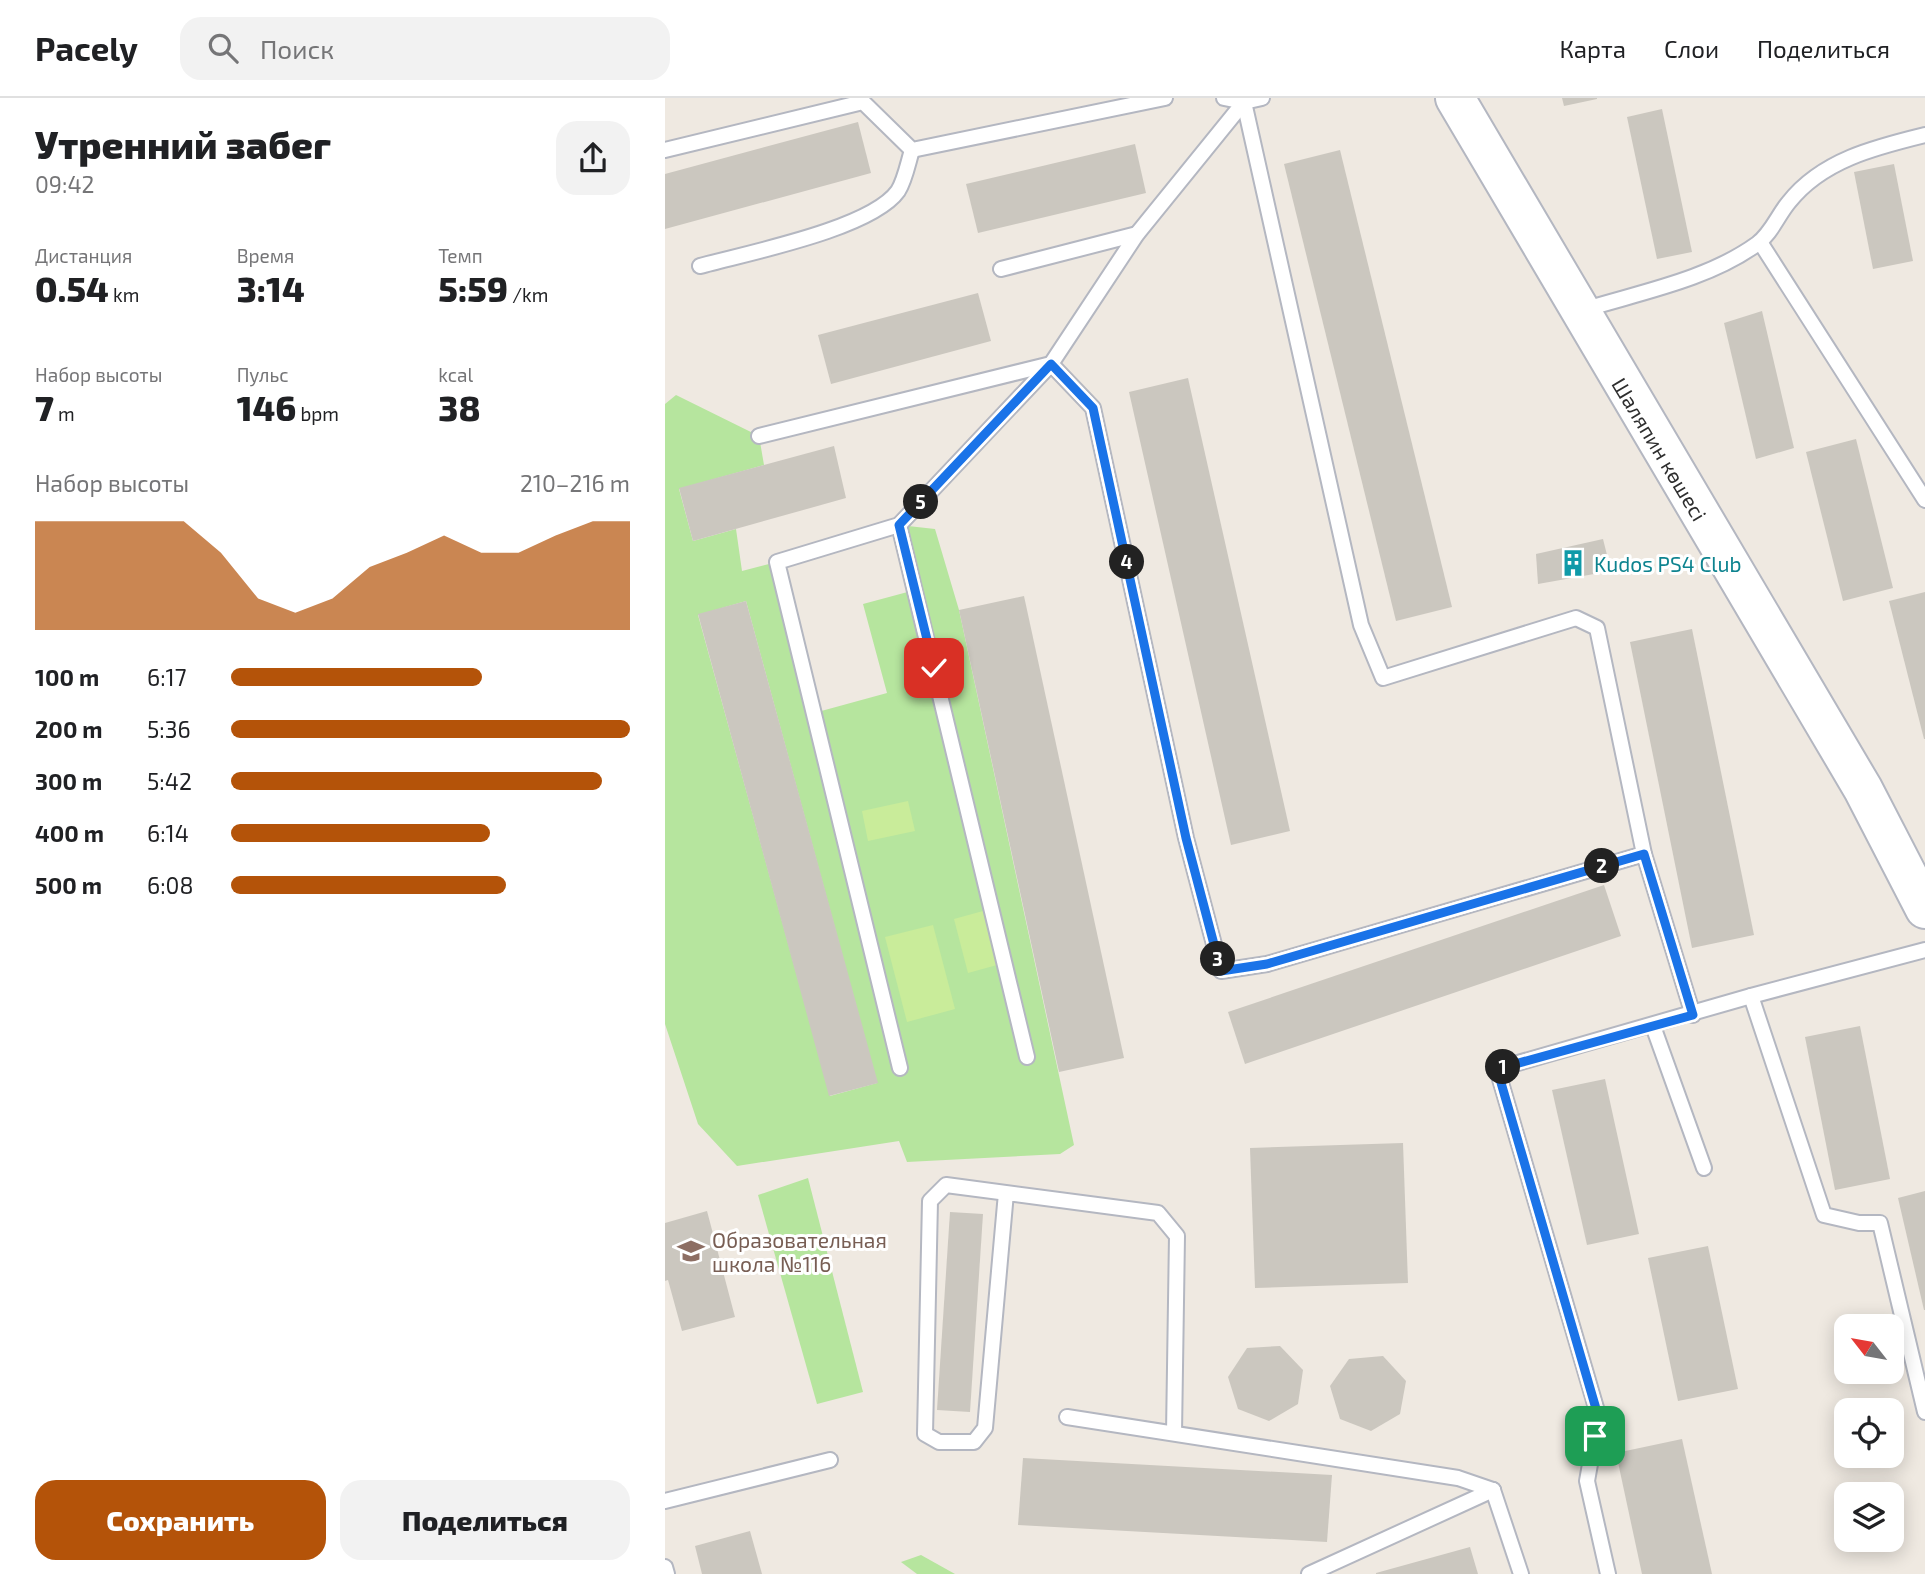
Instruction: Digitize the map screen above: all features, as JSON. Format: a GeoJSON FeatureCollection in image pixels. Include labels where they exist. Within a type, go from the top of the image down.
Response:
{"type":"FeatureCollection","features":[{"type":"Feature","properties":{"kind":"main road","name":"Шаляпин көшесі"},"geometry":{"type":"LineString","coordinates":[[1455,98],[1578,311],[1863,789],[1925,909]]}},
{"type":"Feature","properties":{"kind":"lane"},"geometry":{"type":"LineString","coordinates":[[912,150],[1165,98]]}},
{"type":"Feature","properties":{"kind":"lane"},"geometry":{"type":"LineString","coordinates":[[1224,98],[1244,102],[1262,98]]}},
{"type":"Feature","properties":{"kind":"lane"},"geometry":{"type":"LineString","coordinates":[[665,150],[863,102],[912,150]]}},
{"type":"Feature","properties":{"kind":"lane"},"geometry":{"type":"LineString","coordinates":[[900,1068],[777,562],[899,525],[1051,364],[1137,234],[1244,102]]}},
{"type":"Feature","properties":{"kind":"lane"},"geometry":{"type":"LineString","coordinates":[[1244,102],[1361,625],[1383,678],[1576,618],[1597,628],[1644,854],[1693,1015]]}},
{"type":"Feature","properties":{"kind":"lane"},"geometry":{"type":"LineString","coordinates":[[1578,311],[1719,268],[1760,242],[1789,202],[1814,178],[1864,150],[1925,135]]}},
{"type":"Feature","properties":{"kind":"lane"},"geometry":{"type":"LineString","coordinates":[[700,267],[852,223],[878,210],[898,190],[912,150]]}},
{"type":"Feature","properties":{"kind":"lane"},"geometry":{"type":"LineString","coordinates":[[1001,269],[1137,234]]}},
{"type":"Feature","properties":{"kind":"lane"},"geometry":{"type":"LineString","coordinates":[[1760,242],[1925,500]]}},
{"type":"Feature","properties":{"kind":"lane"},"geometry":{"type":"LineString","coordinates":[[1051,364],[1093,408],[1186,838],[1221,971],[1267,964],[1644,854]]}},
{"type":"Feature","properties":{"kind":"lane"},"geometry":{"type":"LineString","coordinates":[[759,436],[1051,364]]}},
{"type":"Feature","properties":{"kind":"lane"},"geometry":{"type":"LineString","coordinates":[[899,525],[1027,1057]]}},
{"type":"Feature","properties":{"kind":"lane"},"geometry":{"type":"LineString","coordinates":[[1608,1574],[1587,1481],[1595,1436],[1606,1443],[1497,1069],[1693,1015],[1751,996],[1925,950]]}},
{"type":"Feature","properties":{"kind":"lane"},"geometry":{"type":"LineString","coordinates":[[1751,996],[1824,1215],[1859,1223],[1880,1223],[1925,1412]]}},
{"type":"Feature","properties":{"kind":"lane"},"geometry":{"type":"LineString","coordinates":[[1653,1026],[1704,1168]]}},
{"type":"Feature","properties":{"kind":"lane"},"geometry":{"type":"LineString","coordinates":[[1006,1193],[985,1427],[974,1442],[939,1442],[925,1434],[930,1201],[946,1185],[1158,1213],[1177,1236],[1174,1433]]}},
{"type":"Feature","properties":{"kind":"lane"},"geometry":{"type":"LineString","coordinates":[[1067,1417],[1458,1478],[1493,1490]]}},
{"type":"Feature","properties":{"kind":"lane"},"geometry":{"type":"LineString","coordinates":[[665,1501],[830,1460]]}},
{"type":"Feature","properties":{"kind":"lane"},"geometry":{"type":"LineString","coordinates":[[1309,1574],[1493,1490]]}},
{"type":"Feature","properties":{"kind":"lane"},"geometry":{"type":"LineString","coordinates":[[1493,1490],[1521,1574]]}},
{"type":"Feature","properties":{"kind":"lane"},"geometry":{"type":"LineString","coordinates":[[665,1567],[667,1574]]}},
{"type":"Feature","properties":{"kind":"green space"},"geometry":{"type":"Polygon","coordinates":[[[676,395],[759,436],[764,465],[679,489],[693,541],[736,529],[742,571],[777,562],[814,713],[887,693],[863,604],[915,590],[899,525],[935,529],[959,610],[1074,1145],[1060,1154],[907,1162],[899,1141],[737,1166],[698,1124],[665,1024],[665,404],[676,395]],[[746,601],[698,615],[830,1096],[877,1083],[746,601]]]}},
{"type":"Feature","properties":{"kind":"green space"},"geometry":{"type":"Polygon","coordinates":[[[908,801],[915,831],[868,841],[862,811],[908,801]]]}},
{"type":"Feature","properties":{"kind":"green space"},"geometry":{"type":"Polygon","coordinates":[[[983,911],[997,965],[968,973],[954,919],[983,911]]]}},
{"type":"Feature","properties":{"kind":"green space"},"geometry":{"type":"Polygon","coordinates":[[[933,925],[955,1009],[907,1022],[885,937],[933,925]]]}},
{"type":"Feature","properties":{"kind":"green space"},"geometry":{"type":"Polygon","coordinates":[[[808,1178],[863,1392],[817,1404],[758,1195],[808,1178]]]}},
{"type":"Feature","properties":{"kind":"green space"},"geometry":{"type":"Polygon","coordinates":[[[921,1555],[955,1574],[917,1574],[901,1562],[921,1555]]]}},
{"type":"Feature","properties":{"kind":"building"},"geometry":{"type":"Polygon","coordinates":[[[1562,98],[1597,98],[1597,99],[1564,106],[1562,98]]]}},
{"type":"Feature","properties":{"kind":"building"},"geometry":{"type":"Polygon","coordinates":[[[1662,109],[1692,252],[1657,259],[1627,117],[1662,109]]]}},
{"type":"Feature","properties":{"kind":"building"},"geometry":{"type":"Polygon","coordinates":[[[858,122],[871,173],[665,229],[665,174],[858,122]]]}},
{"type":"Feature","properties":{"kind":"building"},"geometry":{"type":"Polygon","coordinates":[[[1135,144],[1146,193],[978,233],[966,184],[1135,144]]]}},
{"type":"Feature","properties":{"kind":"building"},"geometry":{"type":"Polygon","coordinates":[[[1340,150],[1452,607],[1396,621],[1284,164],[1340,150]]]}},
{"type":"Feature","properties":{"kind":"building"},"geometry":{"type":"Polygon","coordinates":[[[1894,164],[1913,261],[1873,269],[1854,172],[1894,164]]]}},
{"type":"Feature","properties":{"kind":"building"},"geometry":{"type":"Polygon","coordinates":[[[978,293],[991,341],[831,384],[818,335],[978,293]]]}},
{"type":"Feature","properties":{"kind":"building"},"geometry":{"type":"Polygon","coordinates":[[[1762,311],[1794,448],[1756,459],[1724,323],[1762,311]]]}},
{"type":"Feature","properties":{"kind":"building"},"geometry":{"type":"Polygon","coordinates":[[[1188,378],[1290,831],[1231,845],[1129,392],[1188,378]]]}},
{"type":"Feature","properties":{"kind":"building"},"geometry":{"type":"Polygon","coordinates":[[[1856,439],[1893,588],[1843,601],[1806,452],[1856,439]]]}},
{"type":"Feature","properties":{"kind":"building"},"geometry":{"type":"Polygon","coordinates":[[[834,446],[846,498],[693,541],[679,488],[834,446]]]}},
{"type":"Feature","properties":{"kind":"building","name":"Kudos PS4 Club"},"geometry":{"type":"Polygon","coordinates":[[[1603,539],[1611,571],[1538,584],[1536,554],[1603,539]]]}},
{"type":"Feature","properties":{"kind":"building"},"geometry":{"type":"Polygon","coordinates":[[[1925,592],[1925,739],[1924,739],[1889,601],[1925,592]]]}},
{"type":"Feature","properties":{"kind":"building"},"geometry":{"type":"Polygon","coordinates":[[[1024,596],[1124,1058],[1059,1072],[959,610],[1024,596]]]}},
{"type":"Feature","properties":{"kind":"building"},"geometry":{"type":"Polygon","coordinates":[[[746,601],[878,1083],[829,1096],[698,614],[746,601]]]}},
{"type":"Feature","properties":{"kind":"building"},"geometry":{"type":"Polygon","coordinates":[[[1692,629],[1754,935],[1692,948],[1630,642],[1692,629]]]}},
{"type":"Feature","properties":{"kind":"building"},"geometry":{"type":"Polygon","coordinates":[[[1604,885],[1621,936],[1245,1064],[1228,1012],[1604,885]]]}},
{"type":"Feature","properties":{"kind":"building"},"geometry":{"type":"Polygon","coordinates":[[[1860,1026],[1890,1179],[1835,1190],[1805,1037],[1860,1026]]]}},
{"type":"Feature","properties":{"kind":"building"},"geometry":{"type":"Polygon","coordinates":[[[1605,1079],[1639,1234],[1587,1245],[1552,1090],[1605,1079]]]}},
{"type":"Feature","properties":{"kind":"building"},"geometry":{"type":"Polygon","coordinates":[[[1403,1143],[1408,1283],[1255,1288],[1250,1148],[1403,1143]]]}},
{"type":"Feature","properties":{"kind":"building"},"geometry":{"type":"Polygon","coordinates":[[[1925,1191],[1925,1310],[1924,1310],[1898,1198],[1925,1191]]]}},
{"type":"Feature","properties":{"kind":"building","name":"Образовательная школа №116"},"geometry":{"type":"Polygon","coordinates":[[[707,1211],[735,1317],[682,1331],[668,1280],[665,1281],[665,1223],[707,1211]]]}},
{"type":"Feature","properties":{"kind":"building"},"geometry":{"type":"Polygon","coordinates":[[[950,1212],[983,1214],[970,1412],[937,1410],[950,1212]]]}},
{"type":"Feature","properties":{"kind":"building"},"geometry":{"type":"Polygon","coordinates":[[[1708,1246],[1738,1389],[1678,1401],[1648,1258],[1708,1246]]]}},
{"type":"Feature","properties":{"kind":"building"},"geometry":{"type":"Polygon","coordinates":[[[1280,1346],[1303,1370],[1298,1404],[1269,1421],[1238,1409],[1228,1377],[1247,1348],[1280,1346]]]}},
{"type":"Feature","properties":{"kind":"building"},"geometry":{"type":"Polygon","coordinates":[[[1383,1356],[1406,1381],[1400,1414],[1371,1431],[1340,1419],[1330,1386],[1349,1359],[1383,1356]]]}},
{"type":"Feature","properties":{"kind":"building"},"geometry":{"type":"Polygon","coordinates":[[[1682,1439],[1712,1574],[1642,1574],[1616,1453],[1682,1439]]]}},
{"type":"Feature","properties":{"kind":"building"},"geometry":{"type":"Polygon","coordinates":[[[1023,1458],[1332,1475],[1327,1542],[1018,1525],[1023,1458]]]}},
{"type":"Feature","properties":{"kind":"building"},"geometry":{"type":"Polygon","coordinates":[[[750,1531],[762,1574],[702,1574],[695,1546],[750,1531]]]}},
{"type":"Feature","properties":{"kind":"building"},"geometry":{"type":"Polygon","coordinates":[[[1470,1547],[1478,1574],[1376,1574],[1376,1573],[1470,1547]]]}},
{"type":"Feature","properties":{"kind":"place","name":"Kudos PS4 Club"},"geometry":{"type":"Point","coordinates":[1573,563]}},
{"type":"Feature","properties":{"kind":"place","name":"Образовательная школа №116"},"geometry":{"type":"Point","coordinates":[691,1251]}},
{"type":"Feature","properties":{"kind":"route"},"geometry":{"type":"LineString","coordinates":[[934,668],[899,525],[1051,364],[1093,408],[1186,838],[1221,971],[1267,964],[1644,854],[1693,1015],[1497,1069],[1606,1443],[1595,1436]]}}]}
